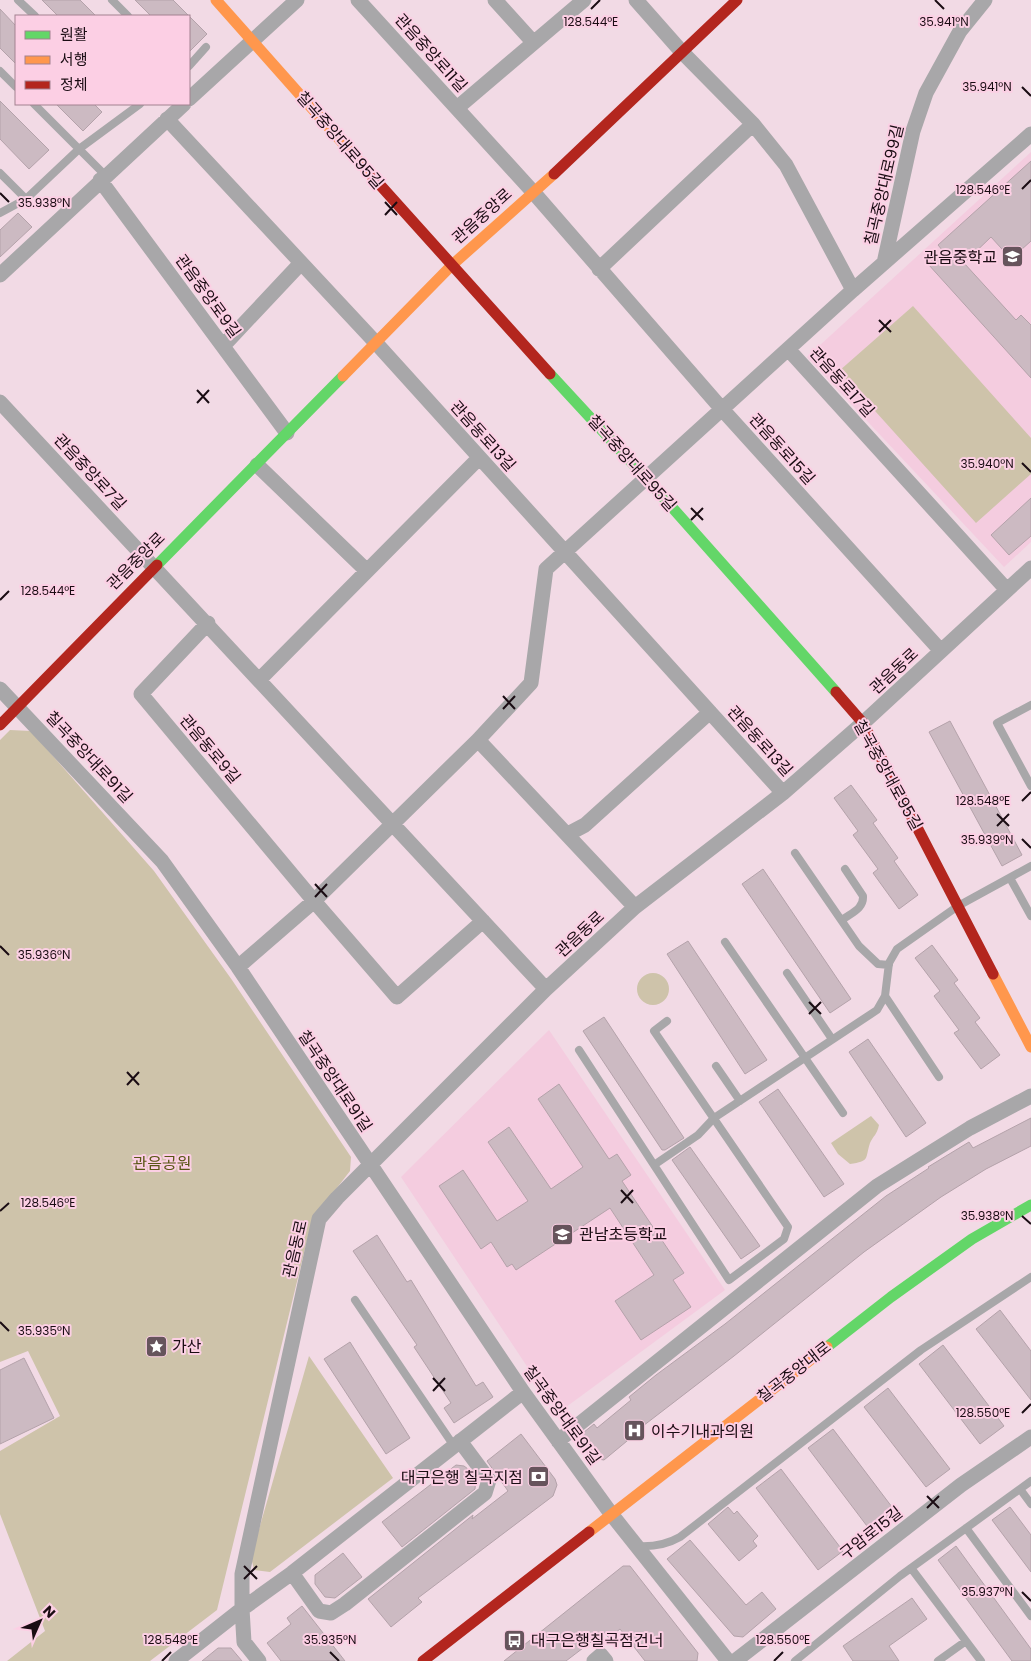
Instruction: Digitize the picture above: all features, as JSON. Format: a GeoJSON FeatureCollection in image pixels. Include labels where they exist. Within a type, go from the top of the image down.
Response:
{"type":"FeatureCollection","features":[{"type":"Feature","properties":{"kind":"main road","name":"칠곡중앙대로95길"},"geometry":{"type":"LineString","coordinates":[[216,0],[452,266],[646,478],[863,723],[1031,1047]]}},
{"type":"Feature","properties":{"kind":"main road","name":"관음중앙로"},"geometry":{"type":"LineString","coordinates":[[0,725],[452,266],[534,192],[680,51],[737,0]]}},
{"type":"Feature","properties":{"kind":"main road","name":"칠곡중앙대로"},"geometry":{"type":"LineString","coordinates":[[423,1661],[891,1296],[972,1239],[1031,1205]]}},
{"type":"Feature","properties":{"kind":"street"},"geometry":{"type":"LineString","coordinates":[[190,98],[297,0]]}},
{"type":"Feature","properties":{"kind":"street","name":"관음중앙로11길"},"geometry":{"type":"LineString","coordinates":[[358,0],[534,192]]}},
{"type":"Feature","properties":{"kind":"street"},"geometry":{"type":"LineString","coordinates":[[495,0],[533,42]]}},
{"type":"Feature","properties":{"kind":"street","name":"관음중앙로11길"},"geometry":{"type":"LineString","coordinates":[[457,108],[584,0]]}},
{"type":"Feature","properties":{"kind":"street"},"geometry":{"type":"LineString","coordinates":[[636,0],[680,51],[753,124],[786,165],[853,290]]}},
{"type":"Feature","properties":{"kind":"street","name":"칠곡중앙대로99길"},"geometry":{"type":"LineString","coordinates":[[884,263],[913,131],[926,93],[960,31],[985,0]]}},
{"type":"Feature","properties":{"kind":"street"},"geometry":{"type":"LineString","coordinates":[[0,275],[103,177],[183,105]]}},
{"type":"Feature","properties":{"kind":"street"},"geometry":{"type":"LineString","coordinates":[[167,119],[301,263],[222,346]]}},
{"type":"Feature","properties":{"kind":"street"},"geometry":{"type":"LineString","coordinates":[[599,269],[753,124]]}},
{"type":"Feature","properties":{"kind":"street","name":"칠곡중앙대로99길"},"geometry":{"type":"LineString","coordinates":[[884,263],[1031,134]]}},
{"type":"Feature","properties":{"kind":"street","name":"관음중앙로9길"},"geometry":{"type":"LineString","coordinates":[[103,177],[222,346],[287,433]]}},
{"type":"Feature","properties":{"kind":"street","name":"관음동로15길"},"geometry":{"type":"LineString","coordinates":[[534,192],[721,408],[941,651]]}},
{"type":"Feature","properties":{"kind":"street","name":"관음동로13길"},"geometry":{"type":"LineString","coordinates":[[301,263],[376,343],[783,794]]}},
{"type":"Feature","properties":{"kind":"street","name":"관음동로17길"},"geometry":{"type":"LineString","coordinates":[[884,263],[788,349],[1007,590]]}},
{"type":"Feature","properties":{"kind":"street"},"geometry":{"type":"LineString","coordinates":[[238,967],[314,901],[478,740],[531,683],[546,569],[788,349]]}},
{"type":"Feature","properties":{"kind":"street","name":"관음중앙로7길"},"geometry":{"type":"LineString","coordinates":[[0,402],[155,566]]}},
{"type":"Feature","properties":{"kind":"street"},"geometry":{"type":"LineString","coordinates":[[260,679],[479,458]]}},
{"type":"Feature","properties":{"kind":"street"},"geometry":{"type":"LineString","coordinates":[[257,464],[367,571]]}},
{"type":"Feature","properties":{"kind":"street"},"geometry":{"type":"LineString","coordinates":[[155,566],[546,989]]}},
{"type":"Feature","properties":{"kind":"street","name":"관음동로"},"geometry":{"type":"LineString","coordinates":[[259,1661],[244,1642],[242,1574],[319,1219],[369,1165],[546,989],[635,907],[783,794],[1031,568]]}},
{"type":"Feature","properties":{"kind":"street","name":"관음동로9길"},"geometry":{"type":"LineString","coordinates":[[208,623],[141,694],[397,997],[483,921]]}},
{"type":"Feature","properties":{"kind":"street","name":"칠곡중앙대로91길"},"geometry":{"type":"LineString","coordinates":[[0,689],[162,861],[238,967],[523,1392],[612,1515],[728,1661]]}},
{"type":"Feature","properties":{"kind":"street","name":"관음동로13길"},"geometry":{"type":"LineString","coordinates":[[568,834],[585,825],[710,712]]}},
{"type":"Feature","properties":{"kind":"street"},"geometry":{"type":"LineString","coordinates":[[478,740],[635,907]]}},
{"type":"Feature","properties":{"kind":"street"},"geometry":{"type":"LineString","coordinates":[[558,1441],[877,1186],[970,1128],[1031,1096]]}},
{"type":"Feature","properties":{"kind":"street"},"geometry":{"type":"LineString","coordinates":[[176,1661],[242,1609],[292,1573],[523,1392]]}},
{"type":"Feature","properties":{"kind":"street","name":"구암로15길"},"geometry":{"type":"LineString","coordinates":[[735,1661],[961,1485],[1031,1438]]}},
{"type":"Feature","properties":{"kind":"street"},"geometry":{"type":"LineString","coordinates":[[292,1573],[319,1611],[331,1613],[368,1586],[485,1493],[489,1480],[457,1444]]}},
{"type":"Feature","properties":{"kind":"street"},"geometry":{"type":"LineString","coordinates":[[594,1661],[601,1655],[606,1661]]}},
{"type":"Feature","properties":{"kind":"lane"},"geometry":{"type":"LineString","coordinates":[[18,0],[34,15]]}},
{"type":"Feature","properties":{"kind":"lane"},"geometry":{"type":"LineString","coordinates":[[112,0],[127,15]]}},
{"type":"Feature","properties":{"kind":"lane"},"geometry":{"type":"LineString","coordinates":[[190,65],[206,47]]}},
{"type":"Feature","properties":{"kind":"lane"},"geometry":{"type":"LineString","coordinates":[[0,71],[15,86]]}},
{"type":"Feature","properties":{"kind":"lane"},"geometry":{"type":"LineString","coordinates":[[35,105],[79,149],[103,177]]}},
{"type":"Feature","properties":{"kind":"lane"},"geometry":{"type":"LineString","coordinates":[[126,105],[131,110]]}},
{"type":"Feature","properties":{"kind":"lane"},"geometry":{"type":"LineString","coordinates":[[0,213],[26,199],[79,149],[138,105]]}},
{"type":"Feature","properties":{"kind":"lane"},"geometry":{"type":"LineString","coordinates":[[0,173],[26,199]]}},
{"type":"Feature","properties":{"kind":"lane"},"geometry":{"type":"LineString","coordinates":[[1031,705],[997,724],[1031,786]]}},
{"type":"Feature","properties":{"kind":"lane"},"geometry":{"type":"LineString","coordinates":[[795,853],[866,952],[878,964],[889,965]]}},
{"type":"Feature","properties":{"kind":"lane"},"geometry":{"type":"LineString","coordinates":[[654,1165],[698,1135],[714,1118],[877,1010],[885,996],[889,965],[897,949],[958,906],[1031,866]]}},
{"type":"Feature","properties":{"kind":"lane"},"geometry":{"type":"LineString","coordinates":[[842,920],[862,906],[864,900],[845,868]]}},
{"type":"Feature","properties":{"kind":"lane"},"geometry":{"type":"LineString","coordinates":[[1010,878],[1031,916]]}},
{"type":"Feature","properties":{"kind":"lane"},"geometry":{"type":"LineString","coordinates":[[725,942],[843,1113]]}},
{"type":"Feature","properties":{"kind":"lane"},"geometry":{"type":"LineString","coordinates":[[787,973],[832,1039]]}},
{"type":"Feature","properties":{"kind":"lane"},"geometry":{"type":"LineString","coordinates":[[885,996],[939,1077]]}},
{"type":"Feature","properties":{"kind":"lane"},"geometry":{"type":"LineString","coordinates":[[579,1050],[729,1280],[784,1239],[788,1227],[654,1031],[667,1021]]}},
{"type":"Feature","properties":{"kind":"lane"},"geometry":{"type":"LineString","coordinates":[[716,1066],[740,1101]]}},
{"type":"Feature","properties":{"kind":"lane"},"geometry":{"type":"LineString","coordinates":[[637,1546],[650,1547],[669,1543],[680,1537],[921,1350],[1031,1276]]}},
{"type":"Feature","properties":{"kind":"lane"},"geometry":{"type":"LineString","coordinates":[[355,1300],[457,1444]]}},
{"type":"Feature","properties":{"kind":"lane"},"geometry":{"type":"LineString","coordinates":[[795,1661],[911,1568],[1031,1481]]}},
{"type":"Feature","properties":{"kind":"lane"},"geometry":{"type":"LineString","coordinates":[[1020,1489],[1031,1504]]}},
{"type":"Feature","properties":{"kind":"lane"},"geometry":{"type":"LineString","coordinates":[[966,1528],[1031,1616]]}},
{"type":"Feature","properties":{"kind":"lane"},"geometry":{"type":"LineString","coordinates":[[911,1568],[980,1661]]}},
{"type":"Feature","properties":{"kind":"lane"},"geometry":{"type":"LineString","coordinates":[[938,1661],[966,1641]]}},
{"type":"Feature","properties":{"kind":"shaded area"},"geometry":{"type":"Polygon","coordinates":[[[1031,152],[1031,542],[1004,567],[807,357],[1031,152]]]}},
{"type":"Feature","properties":{"kind":"shaded area","name":"관남초등학교"},"geometry":{"type":"Polygon","coordinates":[[[549,1030],[725,1290],[558,1413],[401,1177],[549,1030]]]}},
{"type":"Feature","properties":{"kind":"green space"},"geometry":{"type":"Polygon","coordinates":[[[913,306],[1031,438],[1031,474],[976,523],[839,371],[913,306]]]}},
{"type":"Feature","properties":{"kind":"green space","name":"관음공원"},"geometry":{"type":"Polygon","coordinates":[[[10,730],[31,731],[154,871],[232,980],[351,1157],[350,1171],[312,1220],[217,1610],[150,1661],[7,1661],[45,1631],[0,1514],[0,1451],[60,1416],[28,1351],[0,1362],[0,740],[10,730]]]}},
{"type":"Feature","properties":{"kind":"green space"},"geometry":{"type":"Polygon","coordinates":[[[653,973],[664,978],[669,989],[664,1000],[653,1005],[642,1000],[637,989],[642,978],[653,973]]]}},
{"type":"Feature","properties":{"kind":"green space"},"geometry":{"type":"Polygon","coordinates":[[[871,1116],[879,1125],[870,1143],[867,1156],[861,1162],[850,1164],[838,1154],[831,1143],[871,1116]]]}},
{"type":"Feature","properties":{"kind":"green space"},"geometry":{"type":"Polygon","coordinates":[[[309,1356],[393,1478],[270,1572],[254,1570],[251,1557],[309,1356]]]}},
{"type":"Feature","properties":{"kind":"building"},"geometry":{"type":"Polygon","coordinates":[[[42,0],[80,0],[95,15],[57,15],[42,0]]]}},
{"type":"Feature","properties":{"kind":"building"},"geometry":{"type":"Polygon","coordinates":[[[135,0],[173,0],[188,15],[150,15],[135,0]]]}},
{"type":"Feature","properties":{"kind":"building"},"geometry":{"type":"Polygon","coordinates":[[[0,9],[15,25],[15,63],[0,48],[0,9]]]}},
{"type":"Feature","properties":{"kind":"building"},"geometry":{"type":"Polygon","coordinates":[[[190,17],[207,34],[190,51],[190,17]]]}},
{"type":"Feature","properties":{"kind":"building"},"geometry":{"type":"Polygon","coordinates":[[[0,101],[49,150],[29,169],[0,139],[0,101]]]}},
{"type":"Feature","properties":{"kind":"building"},"geometry":{"type":"Polygon","coordinates":[[[57,105],[95,105],[102,112],[83,131],[57,105]]]}},
{"type":"Feature","properties":{"kind":"building"},"geometry":{"type":"Polygon","coordinates":[[[1031,161],[1031,241],[1011,259],[991,237],[964,263],[1016,320],[1021,315],[1031,325],[1031,378],[928,264],[943,251],[938,245],[1031,161]]]}},
{"type":"Feature","properties":{"kind":"building"},"geometry":{"type":"Polygon","coordinates":[[[18,213],[32,227],[0,257],[0,230],[18,213]]]}},
{"type":"Feature","properties":{"kind":"building"},"geometry":{"type":"Polygon","coordinates":[[[1031,498],[1031,536],[1009,555],[991,535],[1031,498]]]}},
{"type":"Feature","properties":{"kind":"building"},"geometry":{"type":"Polygon","coordinates":[[[950,721],[1022,855],[1002,866],[929,732],[950,721]]]}},
{"type":"Feature","properties":{"kind":"building"},"geometry":{"type":"Polygon","coordinates":[[[851,785],[877,820],[873,823],[898,858],[894,861],[918,895],[899,909],[873,873],[878,869],[853,835],[858,831],[834,798],[851,785]]]}},
{"type":"Feature","properties":{"kind":"building"},"geometry":{"type":"Polygon","coordinates":[[[763,869],[851,999],[830,1013],[742,884],[763,869]]]}},
{"type":"Feature","properties":{"kind":"building"},"geometry":{"type":"Polygon","coordinates":[[[688,941],[767,1060],[745,1074],[667,954],[688,941]]]}},
{"type":"Feature","properties":{"kind":"building"},"geometry":{"type":"Polygon","coordinates":[[[932,945],[958,980],[954,983],[980,1018],[975,1022],[1000,1055],[981,1069],[954,1033],[959,1030],[934,996],[940,991],[915,958],[932,945]]]}},
{"type":"Feature","properties":{"kind":"building"},"geometry":{"type":"Polygon","coordinates":[[[604,1017],[684,1138],[665,1150],[662,1150],[583,1031],[604,1017]]]}},
{"type":"Feature","properties":{"kind":"building"},"geometry":{"type":"Polygon","coordinates":[[[868,1039],[926,1123],[906,1137],[849,1052],[868,1039]]]}},
{"type":"Feature","properties":{"kind":"building"},"geometry":{"type":"Polygon","coordinates":[[[559,1084],[609,1159],[617,1154],[631,1175],[622,1181],[684,1273],[673,1280],[691,1307],[641,1340],[615,1301],[654,1275],[610,1208],[516,1270],[512,1264],[507,1267],[491,1242],[481,1249],[439,1186],[463,1170],[497,1221],[528,1201],[488,1142],[509,1127],[551,1189],[583,1167],[538,1099],[559,1084]]]}},
{"type":"Feature","properties":{"kind":"building"},"geometry":{"type":"Polygon","coordinates":[[[778,1089],[844,1184],[824,1197],[759,1102],[778,1089]]]}},
{"type":"Feature","properties":{"kind":"building"},"geometry":{"type":"Polygon","coordinates":[[[1031,1118],[1031,1146],[986,1169],[941,1197],[864,1252],[643,1426],[604,1460],[592,1458],[577,1441],[578,1437],[594,1424],[597,1428],[631,1400],[629,1397],[656,1375],[725,1324],[886,1196],[969,1142],[973,1148],[1031,1118]]]}},
{"type":"Feature","properties":{"kind":"building"},"geometry":{"type":"Polygon","coordinates":[[[690,1147],[760,1246],[741,1259],[672,1160],[690,1147]]]}},
{"type":"Feature","properties":{"kind":"building"},"geometry":{"type":"Polygon","coordinates":[[[377,1235],[407,1282],[411,1280],[476,1386],[483,1382],[493,1397],[454,1423],[444,1408],[451,1403],[414,1347],[417,1345],[353,1251],[377,1235]]]}},
{"type":"Feature","properties":{"kind":"building"},"geometry":{"type":"Polygon","coordinates":[[[1000,1310],[1031,1351],[1031,1400],[976,1329],[1000,1310]]]}},
{"type":"Feature","properties":{"kind":"building"},"geometry":{"type":"Polygon","coordinates":[[[350,1342],[410,1438],[386,1454],[324,1359],[350,1342]]]}},
{"type":"Feature","properties":{"kind":"building"},"geometry":{"type":"Polygon","coordinates":[[[943,1345],[1004,1426],[980,1444],[919,1364],[943,1345]]]}},
{"type":"Feature","properties":{"kind":"building"},"geometry":{"type":"Polygon","coordinates":[[[24,1358],[54,1418],[0,1444],[0,1370],[24,1358]]]}},
{"type":"Feature","properties":{"kind":"building"},"geometry":{"type":"Polygon","coordinates":[[[888,1388],[950,1469],[926,1487],[864,1407],[888,1388]]]}},
{"type":"Feature","properties":{"kind":"building"},"geometry":{"type":"Polygon","coordinates":[[[833,1429],[895,1511],[870,1530],[808,1448],[833,1429]]]}},
{"type":"Feature","properties":{"kind":"building"},"geometry":{"type":"Polygon","coordinates":[[[521,1434],[555,1479],[557,1485],[553,1496],[418,1598],[422,1602],[391,1627],[368,1599],[473,1515],[472,1519],[508,1491],[487,1461],[521,1434]]]}},
{"type":"Feature","properties":{"kind":"building"},"geometry":{"type":"Polygon","coordinates":[[[456,1465],[464,1466],[472,1472],[476,1478],[475,1489],[402,1547],[382,1522],[456,1465]]]}},
{"type":"Feature","properties":{"kind":"building"},"geometry":{"type":"Polygon","coordinates":[[[781,1469],[843,1551],[818,1570],[756,1488],[781,1469]]]}},
{"type":"Feature","properties":{"kind":"building"},"geometry":{"type":"Polygon","coordinates":[[[728,1507],[734,1514],[737,1511],[758,1536],[753,1541],[757,1546],[739,1561],[708,1524],[728,1507]]]}},
{"type":"Feature","properties":{"kind":"building"},"geometry":{"type":"Polygon","coordinates":[[[1010,1507],[1031,1535],[1031,1572],[992,1520],[1010,1507]]]}},
{"type":"Feature","properties":{"kind":"building"},"geometry":{"type":"Polygon","coordinates":[[[690,1540],[746,1605],[762,1592],[776,1609],[743,1637],[734,1636],[667,1559],[690,1540]]]}},
{"type":"Feature","properties":{"kind":"building"},"geometry":{"type":"Polygon","coordinates":[[[956,1546],[1031,1649],[1031,1661],[1012,1661],[938,1560],[956,1546]]]}},
{"type":"Feature","properties":{"kind":"building"},"geometry":{"type":"Polygon","coordinates":[[[343,1553],[362,1577],[335,1598],[325,1597],[315,1584],[315,1575],[343,1553]]]}},
{"type":"Feature","properties":{"kind":"building"},"geometry":{"type":"Polygon","coordinates":[[[623,1566],[630,1566],[698,1653],[697,1661],[645,1661],[620,1629],[609,1638],[604,1632],[566,1661],[504,1661],[623,1566]]]}},
{"type":"Feature","properties":{"kind":"building"},"geometry":{"type":"Polygon","coordinates":[[[912,1598],[927,1619],[889,1646],[899,1661],[853,1661],[843,1646],[912,1598]]]}},
{"type":"Feature","properties":{"kind":"building"},"geometry":{"type":"Polygon","coordinates":[[[302,1606],[345,1661],[281,1661],[267,1643],[291,1624],[287,1618],[302,1606]]]}},
{"type":"Feature","properties":{"kind":"building"},"geometry":{"type":"Polygon","coordinates":[[[218,1648],[231,1648],[242,1661],[202,1661],[218,1648]]]}},
{"type":"Feature","properties":{"kind":"traffic: fast"},"geometry":{"type":"LineString","coordinates":[[550,374],[646,478],[836,692]]}},
{"type":"Feature","properties":{"kind":"traffic: fast"},"geometry":{"type":"LineString","coordinates":[[157,565],[343,376]]}},
{"type":"Feature","properties":{"kind":"traffic: fast"},"geometry":{"type":"LineString","coordinates":[[827,1347],[891,1297],[972,1239],[1031,1205]]}},
{"type":"Feature","properties":{"kind":"traffic: slow"},"geometry":{"type":"LineString","coordinates":[[216,0],[372,176]]}},
{"type":"Feature","properties":{"kind":"traffic: slow"},"geometry":{"type":"LineString","coordinates":[[343,376],[451,266],[554,174]]}},
{"type":"Feature","properties":{"kind":"traffic: slow"},"geometry":{"type":"LineString","coordinates":[[993,974],[1031,1047]]}},
{"type":"Feature","properties":{"kind":"traffic: slow"},"geometry":{"type":"LineString","coordinates":[[589,1532],[827,1347]]}},
{"type":"Feature","properties":{"kind":"traffic: jam"},"geometry":{"type":"LineString","coordinates":[[554,174],[737,0]]}},
{"type":"Feature","properties":{"kind":"traffic: jam"},"geometry":{"type":"LineString","coordinates":[[372,176],[550,374]]}},
{"type":"Feature","properties":{"kind":"traffic: jam"},"geometry":{"type":"LineString","coordinates":[[0,725],[157,565]]}},
{"type":"Feature","properties":{"kind":"traffic: jam"},"geometry":{"type":"LineString","coordinates":[[836,692],[863,723],[993,974]]}},
{"type":"Feature","properties":{"kind":"traffic: jam"},"geometry":{"type":"LineString","coordinates":[[423,1661],[589,1532]]}},
{"type":"Feature","properties":{"kind":"place","name":"관음중학교"},"geometry":{"type":"Point","coordinates":[1013,257]}},
{"type":"Feature","properties":{"kind":"place","name":"관남초등학교"},"geometry":{"type":"Point","coordinates":[563,1234]}},
{"type":"Feature","properties":{"kind":"place","name":"가산"},"geometry":{"type":"Point","coordinates":[156,1346]}},
{"type":"Feature","properties":{"kind":"place","name":"이수기내과의원"},"geometry":{"type":"Point","coordinates":[635,1431]}},
{"type":"Feature","properties":{"kind":"place","name":"대구은행 칠곡지점"},"geometry":{"type":"Point","coordinates":[539,1477]}},
{"type":"Feature","properties":{"kind":"place","name":"대구은행칠곡점건너"},"geometry":{"type":"Point","coordinates":[515,1640]}}]}
